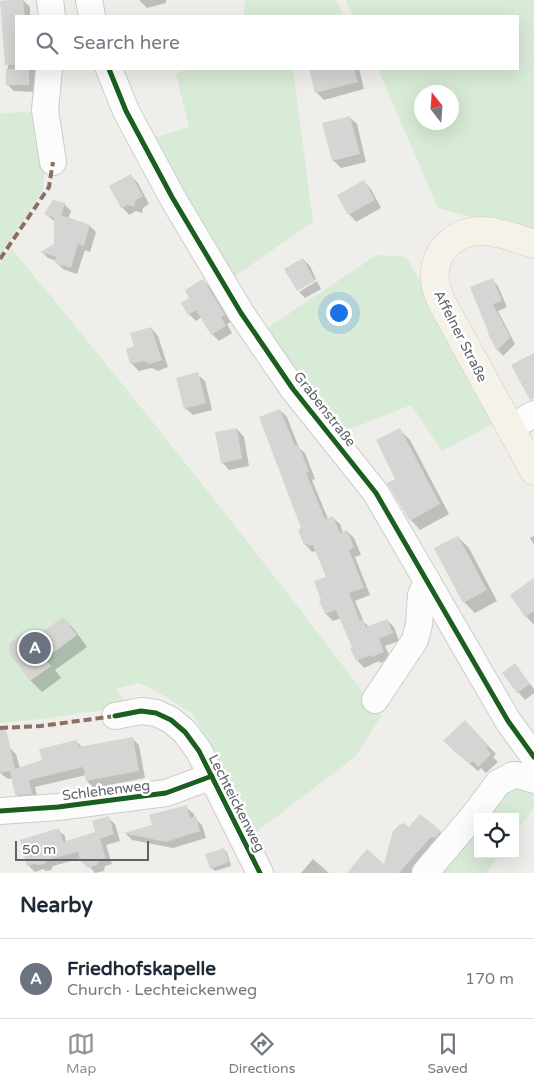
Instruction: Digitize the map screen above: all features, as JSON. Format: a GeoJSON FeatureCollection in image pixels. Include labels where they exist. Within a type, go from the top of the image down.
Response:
{"type":"FeatureCollection","features":[{"type":"Feature","properties":{"kind":"main road","name":"Affelner Straße"},"geometry":{"type":"LineString","coordinates":[[534,244],[499,233],[470,231],[451,240],[442,250],[434,274],[438,294],[446,310],[534,471]]}},
{"type":"Feature","properties":{"kind":"street"},"geometry":{"type":"LineString","coordinates":[[50,0],[52,15]]}},
{"type":"Feature","properties":{"kind":"street"},"geometry":{"type":"LineString","coordinates":[[89,0],[92,15]]}},
{"type":"Feature","properties":{"kind":"street"},"geometry":{"type":"LineString","coordinates":[[49,70],[45,110],[53,162]]}},
{"type":"Feature","properties":{"kind":"street","name":"Grabenstraße"},"geometry":{"type":"LineString","coordinates":[[108,70],[126,111],[156,166],[241,313],[294,389],[376,493],[508,720],[534,757]]}},
{"type":"Feature","properties":{"kind":"street"},"geometry":{"type":"LineString","coordinates":[[510,428],[534,414]]}},
{"type":"Feature","properties":{"kind":"street"},"geometry":{"type":"LineString","coordinates":[[375,700],[415,640],[419,624],[421,595],[427,581]]}},
{"type":"Feature","properties":{"kind":"street","name":"Lechteickenweg"},"geometry":{"type":"LineString","coordinates":[[115,716],[141,711],[156,713],[170,720],[186,732],[212,776],[260,873]]}},
{"type":"Feature","properties":{"kind":"street"},"geometry":{"type":"LineString","coordinates":[[425,873],[475,814],[498,782],[513,775],[534,780]]}},
{"type":"Feature","properties":{"kind":"street","name":"Schlehenweg"},"geometry":{"type":"LineString","coordinates":[[0,811],[58,807],[166,793],[212,776]]}},
{"type":"Feature","properties":{"kind":"green space"},"geometry":{"type":"Polygon","coordinates":[[[245,0],[335,0],[343,13],[338,15],[244,15],[245,0]]]}},
{"type":"Feature","properties":{"kind":"green space"},"geometry":{"type":"Polygon","coordinates":[[[345,0],[534,0],[534,237],[497,224],[438,208],[378,70],[519,70],[519,15],[353,15],[345,0]]]}},
{"type":"Feature","properties":{"kind":"green space"},"geometry":{"type":"Polygon","coordinates":[[[184,70],[293,70],[313,222],[232,278],[150,139],[189,127],[176,74],[184,70]]]}},
{"type":"Feature","properties":{"kind":"green space"},"geometry":{"type":"Polygon","coordinates":[[[36,112],[45,163],[43,191],[0,255],[0,113],[36,112]]]}},
{"type":"Feature","properties":{"kind":"green space"},"geometry":{"type":"Polygon","coordinates":[[[11,248],[199,480],[381,716],[355,757],[256,832],[193,714],[139,683],[115,689],[130,706],[50,718],[0,723],[0,264],[11,248]]]}},
{"type":"Feature","properties":{"kind":"green space"},"geometry":{"type":"Polygon","coordinates":[[[377,255],[406,257],[426,290],[495,423],[442,451],[411,405],[343,432],[266,329],[377,255]]]}},
{"type":"Feature","properties":{"kind":"green space"},"geometry":{"type":"Polygon","coordinates":[[[519,782],[534,795],[534,808],[519,828],[519,813],[489,813],[504,795],[519,782]]]}},
{"type":"Feature","properties":{"kind":"green space"},"geometry":{"type":"Polygon","coordinates":[[[474,832],[474,858],[497,858],[487,873],[440,873],[474,832]]]}},
{"type":"Feature","properties":{"kind":"building"},"geometry":{"type":"Polygon","coordinates":[[[23,0],[25,15],[15,15],[15,65],[5,65],[0,1],[23,0]]]}},
{"type":"Feature","properties":{"kind":"building"},"geometry":{"type":"Polygon","coordinates":[[[6,69],[29,70],[29,85],[6,85],[6,69]]]}},
{"type":"Feature","properties":{"kind":"building"},"geometry":{"type":"Polygon","coordinates":[[[309,70],[354,70],[358,82],[315,93],[309,70]]]}},
{"type":"Feature","properties":{"kind":"building"},"geometry":{"type":"Polygon","coordinates":[[[350,116],[360,154],[332,161],[322,123],[350,116]]]}},
{"type":"Feature","properties":{"kind":"building"},"geometry":{"type":"Polygon","coordinates":[[[131,174],[143,196],[136,200],[134,207],[128,205],[121,208],[109,186],[131,174]]]}},
{"type":"Feature","properties":{"kind":"building"},"geometry":{"type":"Polygon","coordinates":[[[364,180],[375,200],[348,215],[337,195],[364,180]]]}},
{"type":"Feature","properties":{"kind":"building"},"geometry":{"type":"Polygon","coordinates":[[[53,200],[65,203],[61,215],[90,225],[84,246],[78,244],[71,268],[55,263],[56,257],[40,252],[54,244],[54,218],[44,214],[53,200]]]}},
{"type":"Feature","properties":{"kind":"building"},"geometry":{"type":"Polygon","coordinates":[[[303,258],[315,281],[297,291],[284,269],[303,258]]]}},
{"type":"Feature","properties":{"kind":"building"},"geometry":{"type":"Polygon","coordinates":[[[493,278],[502,301],[493,304],[510,337],[497,351],[488,334],[470,287],[493,278]]]}},
{"type":"Feature","properties":{"kind":"building"},"geometry":{"type":"Polygon","coordinates":[[[203,279],[225,315],[221,317],[226,326],[211,335],[196,310],[188,315],[181,303],[189,298],[185,290],[203,279]]]}},
{"type":"Feature","properties":{"kind":"building"},"geometry":{"type":"Polygon","coordinates":[[[151,327],[162,360],[149,364],[144,361],[130,364],[126,349],[134,346],[130,333],[151,327]]]}},
{"type":"Feature","properties":{"kind":"building"},"geometry":{"type":"Polygon","coordinates":[[[534,353],[534,399],[530,400],[511,365],[534,353]]]}},
{"type":"Feature","properties":{"kind":"building"},"geometry":{"type":"Polygon","coordinates":[[[198,372],[206,403],[184,409],[176,378],[198,372]]]}},
{"type":"Feature","properties":{"kind":"building"},"geometry":{"type":"Polygon","coordinates":[[[280,409],[295,446],[298,444],[309,471],[306,473],[325,519],[333,516],[340,533],[347,530],[354,547],[349,550],[364,588],[349,593],[360,621],[363,619],[366,627],[387,619],[393,633],[379,639],[384,652],[372,657],[371,655],[356,661],[336,610],[325,614],[319,601],[321,600],[314,581],[326,577],[313,545],[304,545],[298,530],[301,528],[259,417],[280,409]]]}},
{"type":"Feature","properties":{"kind":"building"},"geometry":{"type":"Polygon","coordinates":[[[237,428],[242,459],[221,463],[215,432],[237,428]]]}},
{"type":"Feature","properties":{"kind":"building"},"geometry":{"type":"Polygon","coordinates":[[[400,428],[440,504],[410,521],[387,483],[395,479],[376,440],[400,428]]]}},
{"type":"Feature","properties":{"kind":"building"},"geometry":{"type":"Polygon","coordinates":[[[458,536],[487,590],[463,603],[434,548],[458,536]]]}},
{"type":"Feature","properties":{"kind":"building"},"geometry":{"type":"Polygon","coordinates":[[[534,578],[534,611],[525,617],[510,595],[534,578]]]}},
{"type":"Feature","properties":{"kind":"building"},"geometry":{"type":"Polygon","coordinates":[[[63,617],[77,635],[45,659],[51,666],[30,681],[9,653],[10,643],[19,636],[34,638],[63,617]]]}},
{"type":"Feature","properties":{"kind":"building"},"geometry":{"type":"Polygon","coordinates":[[[515,663],[530,684],[517,693],[502,673],[515,663]]]}},
{"type":"Feature","properties":{"kind":"building"},"geometry":{"type":"Polygon","coordinates":[[[465,720],[489,746],[486,748],[491,754],[478,767],[473,761],[470,764],[443,741],[465,720]]]}},
{"type":"Feature","properties":{"kind":"building"},"geometry":{"type":"Polygon","coordinates":[[[6,729],[15,769],[42,760],[39,749],[77,740],[78,747],[133,737],[139,771],[86,781],[83,767],[29,780],[32,794],[15,795],[10,771],[0,773],[0,730],[6,729]]]}},
{"type":"Feature","properties":{"kind":"building"},"geometry":{"type":"Polygon","coordinates":[[[187,805],[190,818],[196,816],[200,831],[166,842],[123,833],[152,825],[149,815],[187,805]]]}},
{"type":"Feature","properties":{"kind":"building"},"geometry":{"type":"Polygon","coordinates":[[[420,814],[441,831],[436,837],[430,838],[399,873],[347,873],[367,849],[384,864],[393,831],[404,823],[409,827],[420,814]]]}},
{"type":"Feature","properties":{"kind":"building"},"geometry":{"type":"Polygon","coordinates":[[[109,816],[114,834],[100,839],[106,858],[99,860],[97,865],[88,868],[81,862],[78,852],[46,860],[45,864],[27,866],[20,840],[59,828],[63,842],[95,832],[92,821],[109,816]]]}},
{"type":"Feature","properties":{"kind":"building"},"geometry":{"type":"Polygon","coordinates":[[[224,848],[229,862],[210,869],[205,854],[224,848]]]}},
{"type":"Feature","properties":{"kind":"marked path"},"geometry":{"type":"LineString","coordinates":[[0,259],[49,187],[53,162]]}},
{"type":"Feature","properties":{"kind":"marked path"},"geometry":{"type":"LineString","coordinates":[[0,728],[41,726],[115,716]]}},
{"type":"Feature","properties":{"kind":"cycle path"},"geometry":{"type":"LineString","coordinates":[[109,70],[126,111],[172,197],[241,313],[293,389],[376,493],[508,721],[534,757]]}},
{"type":"Feature","properties":{"kind":"cycle path"},"geometry":{"type":"LineString","coordinates":[[115,716],[141,711],[156,713],[171,720],[185,732],[199,751],[260,873]]}},
{"type":"Feature","properties":{"kind":"cycle path"},"geometry":{"type":"LineString","coordinates":[[0,811],[58,807],[166,793],[212,776]]}},
{"type":"Feature","properties":{"kind":"place","name":"Friedhofskapelle"},"geometry":{"type":"Point","coordinates":[35,648]}}]}
